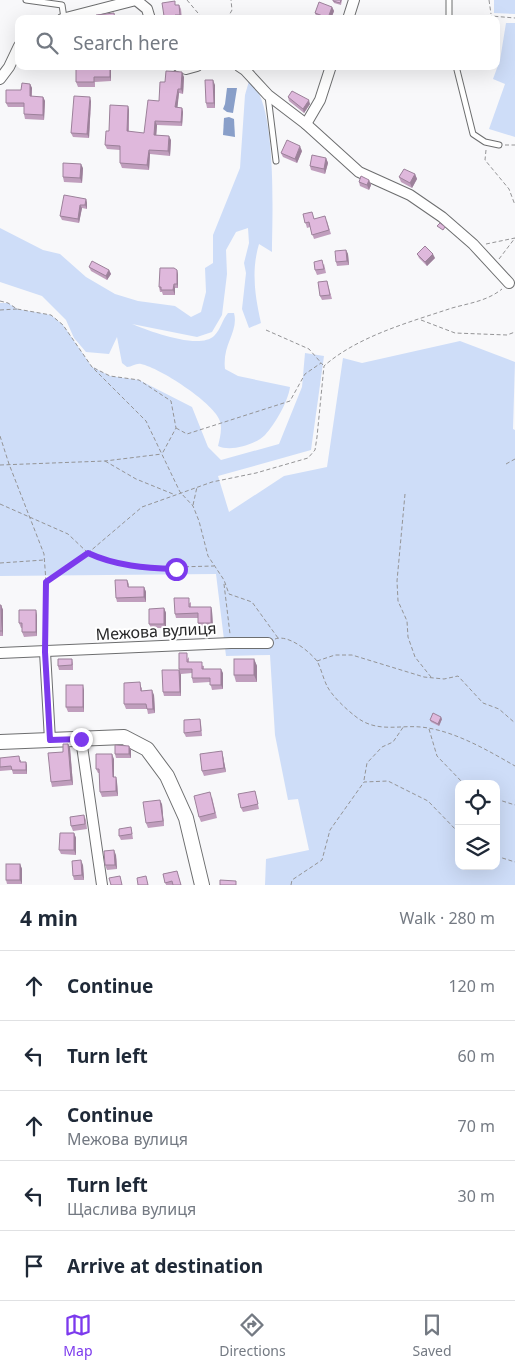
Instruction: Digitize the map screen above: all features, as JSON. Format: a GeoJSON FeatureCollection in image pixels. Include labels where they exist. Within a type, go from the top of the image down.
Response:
{"type":"FeatureCollection","features":[{"type":"Feature","properties":{"kind":"street"},"geometry":{"type":"LineString","coordinates":[[75,15],[136,0],[147,9],[149,15]]}},
{"type":"Feature","properties":{"kind":"street"},"geometry":{"type":"LineString","coordinates":[[349,15],[354,0]]}},
{"type":"Feature","properties":{"kind":"street"},"geometry":{"type":"LineString","coordinates":[[0,79],[15,54]]}},
{"type":"Feature","properties":{"kind":"street"},"geometry":{"type":"LineString","coordinates":[[245,70],[268,95],[306,124],[359,172],[410,195],[426,205],[473,244],[509,283]]}},
{"type":"Feature","properties":{"kind":"street"},"geometry":{"type":"LineString","coordinates":[[306,124],[320,100],[330,70]]}},
{"type":"Feature","properties":{"kind":"street","name":"Межова вулиця"},"geometry":{"type":"LineString","coordinates":[[0,653],[268,643]]}},
{"type":"Feature","properties":{"kind":"street"},"geometry":{"type":"LineString","coordinates":[[45,652],[50,740]]}},
{"type":"Feature","properties":{"kind":"street"},"geometry":{"type":"LineString","coordinates":[[0,742],[124,737],[147,749],[168,776],[186,818],[202,885]]}},
{"type":"Feature","properties":{"kind":"street"},"geometry":{"type":"LineString","coordinates":[[81,739],[102,885]]}},
{"type":"Feature","properties":{"kind":"lane"},"geometry":{"type":"LineString","coordinates":[[26,0],[62,5],[63,15]]}},
{"type":"Feature","properties":{"kind":"lane"},"geometry":{"type":"LineString","coordinates":[[449,0],[449,15]]}},
{"type":"Feature","properties":{"kind":"lane"},"geometry":{"type":"LineString","coordinates":[[457,70],[473,134],[484,142],[499,145]]}},
{"type":"Feature","properties":{"kind":"lane"},"geometry":{"type":"LineString","coordinates":[[268,95],[276,161]]}},
{"type":"Feature","properties":{"kind":"path"},"geometry":{"type":"LineString","coordinates":[[187,0],[200,15]]}},
{"type":"Feature","properties":{"kind":"path"},"geometry":{"type":"LineString","coordinates":[[229,15],[232,10],[231,0]]}},
{"type":"Feature","properties":{"kind":"path"},"geometry":{"type":"LineString","coordinates":[[489,0],[491,15]]}},
{"type":"Feature","properties":{"kind":"path"},"geometry":{"type":"LineString","coordinates":[[500,17],[515,18]]}},
{"type":"Feature","properties":{"kind":"path"},"geometry":{"type":"LineString","coordinates":[[484,142],[485,160],[509,189],[515,205]]}},
{"type":"Feature","properties":{"kind":"path"},"geometry":{"type":"LineString","coordinates":[[499,145],[515,145]]}},
{"type":"Feature","properties":{"kind":"path"},"geometry":{"type":"LineString","coordinates":[[473,244],[492,244],[515,238]]}},
{"type":"Feature","properties":{"kind":"path"},"geometry":{"type":"LineString","coordinates":[[494,266],[515,238]]}},
{"type":"Feature","properties":{"kind":"path"},"geometry":{"type":"LineString","coordinates":[[46,582],[88,553],[142,507],[197,486],[308,458],[314,450],[317,437],[324,366],[338,354],[420,319],[492,297],[509,283]]}},
{"type":"Feature","properties":{"kind":"path"},"geometry":{"type":"LineString","coordinates":[[0,301],[8,303],[17,309]]}},
{"type":"Feature","properties":{"kind":"path"},"geometry":{"type":"LineString","coordinates":[[0,310],[17,309],[51,315],[63,325],[92,367],[146,421],[180,492],[193,506],[208,556],[224,580],[229,594],[252,602],[278,638],[294,642],[316,661],[328,687],[356,717],[378,728],[404,726],[429,728],[461,738],[515,766]]}},
{"type":"Feature","properties":{"kind":"path"},"geometry":{"type":"LineString","coordinates":[[420,319],[456,334],[506,335],[515,332]]}},
{"type":"Feature","properties":{"kind":"path"},"geometry":{"type":"LineString","coordinates":[[266,330],[309,349],[324,366]]}},
{"type":"Feature","properties":{"kind":"path"},"geometry":{"type":"LineString","coordinates":[[176,428],[187,434],[290,401],[305,374],[321,363]]}},
{"type":"Feature","properties":{"kind":"path"},"geometry":{"type":"LineString","coordinates":[[92,367],[110,376],[139,380],[171,401],[176,428],[162,454]]}},
{"type":"Feature","properties":{"kind":"path"},"geometry":{"type":"LineString","coordinates":[[0,436],[8,464],[45,560],[45,652]]}},
{"type":"Feature","properties":{"kind":"path"},"geometry":{"type":"LineString","coordinates":[[0,465],[105,461],[162,454]]}},
{"type":"Feature","properties":{"kind":"path"},"geometry":{"type":"LineString","coordinates":[[506,464],[515,459]]}},
{"type":"Feature","properties":{"kind":"path"},"geometry":{"type":"LineString","coordinates":[[105,461],[136,479],[173,494]]}},
{"type":"Feature","properties":{"kind":"path"},"geometry":{"type":"LineString","coordinates":[[193,506],[197,486]]}},
{"type":"Feature","properties":{"kind":"path"},"geometry":{"type":"LineString","coordinates":[[405,494],[396,581],[398,601],[407,621],[408,637],[415,657],[431,678]]}},
{"type":"Feature","properties":{"kind":"path"},"geometry":{"type":"LineString","coordinates":[[0,504],[29,515],[68,534],[88,553],[105,561],[138,568],[214,566]]}},
{"type":"Feature","properties":{"kind":"path"},"geometry":{"type":"LineString","coordinates":[[0,563],[45,560]]}},
{"type":"Feature","properties":{"kind":"path"},"geometry":{"type":"LineString","coordinates":[[224,580],[231,643]]}},
{"type":"Feature","properties":{"kind":"path"},"geometry":{"type":"LineString","coordinates":[[316,661],[335,655],[352,655],[388,668],[431,678],[444,679],[458,676],[483,703],[499,709],[515,723]]}},
{"type":"Feature","properties":{"kind":"path"},"geometry":{"type":"LineString","coordinates":[[291,885],[292,880],[322,860],[330,830],[364,782],[367,763],[382,747],[393,742],[404,726]]}},
{"type":"Feature","properties":{"kind":"path"},"geometry":{"type":"LineString","coordinates":[[429,728],[437,756],[460,780]]}},
{"type":"Feature","properties":{"kind":"path"},"geometry":{"type":"LineString","coordinates":[[364,782],[388,781],[428,801],[455,829]]}},
{"type":"Feature","properties":{"kind":"path"},"geometry":{"type":"LineString","coordinates":[[500,800],[515,805]]}},
{"type":"Feature","properties":{"kind":"path"},"geometry":{"type":"LineString","coordinates":[[500,857],[515,862]]}},
{"type":"Feature","properties":{"kind":"shaded area"},"geometry":{"type":"Polygon","coordinates":[[[494,0],[515,0],[515,14],[494,13],[494,0]]]}},
{"type":"Feature","properties":{"kind":"shaded area"},"geometry":{"type":"Polygon","coordinates":[[[506,23],[515,23],[515,137],[489,129],[505,84],[493,79],[496,70],[500,70],[506,23]]]}},
{"type":"Feature","properties":{"kind":"shaded area"},"geometry":{"type":"Polygon","coordinates":[[[249,81],[258,92],[265,111],[271,160],[272,252],[259,244],[255,264],[256,293],[261,323],[249,328],[242,309],[246,273],[244,263],[249,243],[248,228],[236,232],[226,250],[227,274],[222,315],[212,332],[197,337],[132,324],[174,338],[197,341],[207,340],[214,336],[228,313],[234,313],[235,320],[226,352],[225,369],[238,376],[290,387],[287,399],[273,425],[261,439],[242,447],[223,448],[218,446],[221,432],[219,419],[207,404],[196,395],[150,367],[139,364],[127,367],[122,363],[117,337],[109,354],[86,352],[74,338],[66,320],[42,296],[0,282],[0,228],[43,250],[60,254],[86,277],[115,294],[138,301],[175,306],[191,317],[201,312],[206,292],[205,268],[213,263],[213,235],[240,168],[245,95],[249,81]]]}},
{"type":"Feature","properties":{"kind":"shaded area"},"geometry":{"type":"Polygon","coordinates":[[[227,88],[237,88],[233,113],[223,109],[227,88]]]}},
{"type":"Feature","properties":{"kind":"shaded area"},"geometry":{"type":"Polygon","coordinates":[[[224,118],[234,119],[235,137],[223,135],[224,118]]]}},
{"type":"Feature","properties":{"kind":"shaded area"},"geometry":{"type":"Polygon","coordinates":[[[0,303],[8,303],[17,309],[51,315],[63,325],[92,367],[110,376],[139,380],[192,407],[208,447],[221,460],[279,444],[302,387],[305,353],[324,356],[311,450],[218,476],[229,512],[284,476],[327,467],[343,358],[362,363],[460,341],[515,362],[513,429],[515,430],[515,885],[265,885],[266,859],[309,850],[298,799],[288,800],[275,735],[270,655],[226,656],[216,574],[0,576],[0,303]]]}},
{"type":"Feature","properties":{"kind":"building"},"geometry":{"type":"Polygon","coordinates":[[[175,1],[175,5],[179,5],[180,15],[164,15],[162,3],[175,1]]]}},
{"type":"Feature","properties":{"kind":"building"},"geometry":{"type":"Polygon","coordinates":[[[319,2],[332,7],[329,15],[315,13],[319,2]]]}},
{"type":"Feature","properties":{"kind":"building"},"geometry":{"type":"Polygon","coordinates":[[[114,13],[114,15],[96,15],[114,13]]]}},
{"type":"Feature","properties":{"kind":"building"},"geometry":{"type":"Polygon","coordinates":[[[76,70],[110,70],[110,77],[94,77],[94,82],[76,82],[76,70]]]}},
{"type":"Feature","properties":{"kind":"building"},"geometry":{"type":"Polygon","coordinates":[[[166,71],[182,72],[181,89],[178,89],[175,107],[182,108],[181,122],[155,121],[154,135],[169,136],[168,151],[149,150],[147,165],[120,163],[120,146],[105,145],[106,131],[109,131],[110,105],[128,106],[127,131],[144,133],[148,100],[159,101],[160,82],[165,82],[166,71]]]}},
{"type":"Feature","properties":{"kind":"building"},"geometry":{"type":"Polygon","coordinates":[[[205,80],[213,80],[214,103],[206,103],[205,80]]]}},
{"type":"Feature","properties":{"kind":"building"},"geometry":{"type":"Polygon","coordinates":[[[22,83],[30,84],[30,96],[43,97],[43,115],[24,114],[24,103],[6,103],[6,90],[21,90],[22,83]]]}},
{"type":"Feature","properties":{"kind":"building"},"geometry":{"type":"Polygon","coordinates":[[[292,91],[309,100],[303,109],[288,97],[292,91]]]}},
{"type":"Feature","properties":{"kind":"building"},"geometry":{"type":"Polygon","coordinates":[[[74,96],[90,97],[87,134],[71,133],[74,96]]]}},
{"type":"Feature","properties":{"kind":"building"},"geometry":{"type":"Polygon","coordinates":[[[287,140],[300,146],[295,159],[281,153],[287,140]]]}},
{"type":"Feature","properties":{"kind":"building"},"geometry":{"type":"Polygon","coordinates":[[[312,155],[326,158],[324,169],[310,166],[312,155]]]}},
{"type":"Feature","properties":{"kind":"building"},"geometry":{"type":"Polygon","coordinates":[[[63,163],[81,164],[80,178],[63,177],[63,163]]]}},
{"type":"Feature","properties":{"kind":"building"},"geometry":{"type":"Polygon","coordinates":[[[404,169],[415,174],[410,183],[399,177],[404,169]]]}},
{"type":"Feature","properties":{"kind":"building"},"geometry":{"type":"Polygon","coordinates":[[[361,176],[369,180],[367,185],[359,182],[361,176]]]}},
{"type":"Feature","properties":{"kind":"building"},"geometry":{"type":"Polygon","coordinates":[[[64,195],[86,199],[85,205],[80,205],[78,219],[60,216],[64,195]]]}},
{"type":"Feature","properties":{"kind":"building"},"geometry":{"type":"Polygon","coordinates":[[[312,212],[314,219],[325,216],[329,230],[312,235],[309,222],[305,223],[303,214],[312,212]]]}},
{"type":"Feature","properties":{"kind":"building"},"geometry":{"type":"Polygon","coordinates":[[[440,223],[445,227],[443,230],[437,226],[440,223]]]}},
{"type":"Feature","properties":{"kind":"building"},"geometry":{"type":"Polygon","coordinates":[[[425,246],[433,254],[425,262],[417,254],[425,246]]]}},
{"type":"Feature","properties":{"kind":"building"},"geometry":{"type":"Polygon","coordinates":[[[346,250],[347,261],[336,262],[335,251],[346,250]]]}},
{"type":"Feature","properties":{"kind":"building"},"geometry":{"type":"Polygon","coordinates":[[[322,260],[324,269],[315,270],[314,262],[322,260]]]}},
{"type":"Feature","properties":{"kind":"building"},"geometry":{"type":"Polygon","coordinates":[[[92,261],[109,270],[106,276],[89,267],[92,261]]]}},
{"type":"Feature","properties":{"kind":"building"},"geometry":{"type":"Polygon","coordinates":[[[160,268],[174,268],[177,270],[177,284],[174,284],[173,290],[161,290],[161,287],[159,287],[160,268]]]}},
{"type":"Feature","properties":{"kind":"building"},"geometry":{"type":"Polygon","coordinates":[[[327,281],[330,295],[320,296],[318,282],[327,281]]]}},
{"type":"Feature","properties":{"kind":"building"},"geometry":{"type":"Polygon","coordinates":[[[115,580],[127,580],[128,587],[144,587],[144,597],[116,598],[115,580]]]}},
{"type":"Feature","properties":{"kind":"building"},"geometry":{"type":"Polygon","coordinates":[[[174,598],[189,598],[189,607],[211,607],[211,623],[198,623],[198,613],[175,614],[174,598]]]}},
{"type":"Feature","properties":{"kind":"building"},"geometry":{"type":"Polygon","coordinates":[[[1,605],[2,631],[0,631],[1,605]]]}},
{"type":"Feature","properties":{"kind":"building"},"geometry":{"type":"Polygon","coordinates":[[[164,608],[164,624],[149,624],[149,609],[164,608]]]}},
{"type":"Feature","properties":{"kind":"building"},"geometry":{"type":"Polygon","coordinates":[[[19,610],[36,610],[36,632],[22,632],[22,623],[19,623],[19,610]]]}},
{"type":"Feature","properties":{"kind":"building"},"geometry":{"type":"Polygon","coordinates":[[[179,653],[187,653],[187,662],[202,662],[202,669],[221,669],[221,685],[210,685],[210,678],[192,678],[192,669],[179,669],[179,653]]]}},
{"type":"Feature","properties":{"kind":"building"},"geometry":{"type":"Polygon","coordinates":[[[58,659],[72,659],[72,665],[58,666],[58,659]]]}},
{"type":"Feature","properties":{"kind":"building"},"geometry":{"type":"Polygon","coordinates":[[[234,659],[254,659],[254,675],[234,675],[234,659]]]}},
{"type":"Feature","properties":{"kind":"building"},"geometry":{"type":"Polygon","coordinates":[[[162,670],[179,670],[180,692],[163,692],[162,670]]]}},
{"type":"Feature","properties":{"kind":"building"},"geometry":{"type":"Polygon","coordinates":[[[140,682],[141,691],[152,690],[153,709],[147,709],[146,704],[124,704],[124,683],[140,682]]]}},
{"type":"Feature","properties":{"kind":"building"},"geometry":{"type":"Polygon","coordinates":[[[66,685],[83,685],[83,707],[66,707],[66,685]]]}},
{"type":"Feature","properties":{"kind":"building"},"geometry":{"type":"Polygon","coordinates":[[[433,713],[441,717],[438,724],[430,720],[433,713]]]}},
{"type":"Feature","properties":{"kind":"building"},"geometry":{"type":"Polygon","coordinates":[[[200,719],[201,731],[184,733],[184,720],[200,719]]]}},
{"type":"Feature","properties":{"kind":"building"},"geometry":{"type":"Polygon","coordinates":[[[63,744],[68,744],[71,780],[51,782],[48,753],[63,752],[63,744]]]}},
{"type":"Feature","properties":{"kind":"building"},"geometry":{"type":"Polygon","coordinates":[[[115,745],[129,746],[129,754],[115,754],[115,745]]]}},
{"type":"Feature","properties":{"kind":"building"},"geometry":{"type":"Polygon","coordinates":[[[222,751],[224,768],[202,771],[200,754],[222,751]]]}},
{"type":"Feature","properties":{"kind":"building"},"geometry":{"type":"Polygon","coordinates":[[[96,754],[112,754],[113,777],[116,777],[116,791],[100,792],[99,769],[96,769],[96,754]]]}},
{"type":"Feature","properties":{"kind":"building"},"geometry":{"type":"Polygon","coordinates":[[[19,756],[20,762],[26,762],[26,770],[12,770],[11,766],[0,767],[0,758],[19,756]]]}},
{"type":"Feature","properties":{"kind":"building"},"geometry":{"type":"Polygon","coordinates":[[[255,791],[258,804],[241,808],[238,794],[255,791]]]}},
{"type":"Feature","properties":{"kind":"building"},"geometry":{"type":"Polygon","coordinates":[[[210,792],[215,813],[199,817],[194,796],[210,792]]]}},
{"type":"Feature","properties":{"kind":"building"},"geometry":{"type":"Polygon","coordinates":[[[160,800],[163,821],[146,823],[143,802],[160,800]]]}},
{"type":"Feature","properties":{"kind":"building"},"geometry":{"type":"Polygon","coordinates":[[[84,815],[85,824],[71,826],[70,817],[84,815]]]}},
{"type":"Feature","properties":{"kind":"building"},"geometry":{"type":"Polygon","coordinates":[[[131,827],[132,834],[119,836],[119,829],[131,827]]]}},
{"type":"Feature","properties":{"kind":"building"},"geometry":{"type":"Polygon","coordinates":[[[60,833],[74,833],[74,850],[59,850],[60,833]]]}},
{"type":"Feature","properties":{"kind":"building"},"geometry":{"type":"Polygon","coordinates":[[[114,850],[115,865],[105,865],[104,851],[114,850]]]}},
{"type":"Feature","properties":{"kind":"building"},"geometry":{"type":"Polygon","coordinates":[[[81,860],[82,875],[73,876],[72,861],[81,860]]]}},
{"type":"Feature","properties":{"kind":"building"},"geometry":{"type":"Polygon","coordinates":[[[6,864],[20,864],[20,880],[6,880],[6,864]]]}},
{"type":"Feature","properties":{"kind":"building"},"geometry":{"type":"Polygon","coordinates":[[[177,871],[181,885],[173,885],[172,881],[165,883],[163,874],[177,871]]]}},
{"type":"Feature","properties":{"kind":"building"},"geometry":{"type":"Polygon","coordinates":[[[120,876],[122,885],[111,885],[109,878],[120,876]]]}},
{"type":"Feature","properties":{"kind":"building"},"geometry":{"type":"Polygon","coordinates":[[[146,876],[148,885],[138,885],[137,878],[146,876]]]}},
{"type":"Feature","properties":{"kind":"building"},"geometry":{"type":"Polygon","coordinates":[[[220,880],[236,881],[236,885],[220,885],[220,880]]]}},
{"type":"Feature","properties":{"kind":"route"},"geometry":{"type":"LineString","coordinates":[[81,739],[50,740],[45,652],[46,582],[88,553],[105,561],[138,568],[176,569]]}}]}
